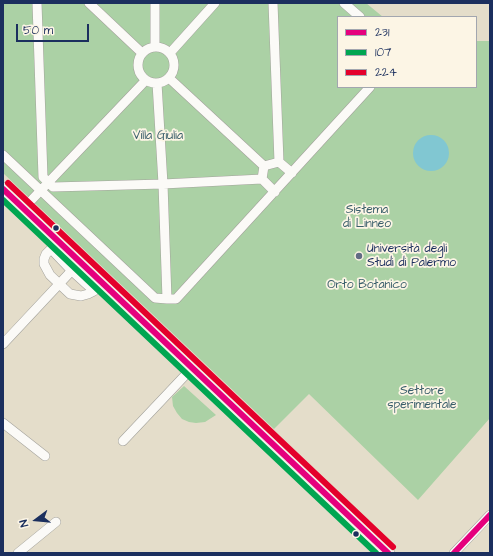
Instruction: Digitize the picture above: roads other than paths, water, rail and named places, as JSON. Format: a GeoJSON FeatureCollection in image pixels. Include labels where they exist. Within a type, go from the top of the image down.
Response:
{"type":"FeatureCollection","features":[{"type":"Feature","properties":{"kind":"street"},"geometry":{"type":"LineString","coordinates":[[37,3],[43,177],[53,187],[163,184],[262,179],[275,192]]}},
{"type":"Feature","properties":{"kind":"street"},"geometry":{"type":"LineString","coordinates":[[89,3],[142,53]]}},
{"type":"Feature","properties":{"kind":"street"},"geometry":{"type":"LineString","coordinates":[[155,3],[155,46]]}},
{"type":"Feature","properties":{"kind":"street"},"geometry":{"type":"LineString","coordinates":[[170,53],[215,3]]}},
{"type":"Feature","properties":{"kind":"street"},"geometry":{"type":"LineString","coordinates":[[274,3],[279,162],[292,173]]}},
{"type":"Feature","properties":{"kind":"street"},"geometry":{"type":"LineString","coordinates":[[344,3],[359,16]]}},
{"type":"Feature","properties":{"kind":"street"},"geometry":{"type":"LineString","coordinates":[[155,46],[161,47],[170,53],[174,70],[169,78],[165,81],[157,83],[146,80],[139,73],[138,68],[139,58],[142,53],[155,46]]}},
{"type":"Feature","properties":{"kind":"street"},"geometry":{"type":"LineString","coordinates":[[169,78],[264,166]]}},
{"type":"Feature","properties":{"kind":"street"},"geometry":{"type":"LineString","coordinates":[[23,209],[146,80]]}},
{"type":"Feature","properties":{"kind":"street"},"geometry":{"type":"LineString","coordinates":[[157,83],[163,184],[167,299]]}},
{"type":"Feature","properties":{"kind":"street"},"geometry":{"type":"LineString","coordinates":[[3,155],[155,298],[176,299],[369,88]]}},
{"type":"Feature","properties":{"kind":"street"},"geometry":{"type":"LineString","coordinates":[[264,166],[279,162]]}},
{"type":"Feature","properties":{"kind":"street"},"geometry":{"type":"LineString","coordinates":[[262,179],[264,166]]}},
{"type":"Feature","properties":{"kind":"street"},"geometry":{"type":"LineString","coordinates":[[3,189],[76,266],[192,368],[388,553]]}},
{"type":"Feature","properties":{"kind":"street"},"geometry":{"type":"LineString","coordinates":[[51,249],[76,266],[94,291],[88,294],[70,294],[60,284],[50,275],[44,264],[46,254],[51,249]]}},
{"type":"Feature","properties":{"kind":"street"},"geometry":{"type":"LineString","coordinates":[[3,344],[76,266]]}},
{"type":"Feature","properties":{"kind":"street"},"geometry":{"type":"LineString","coordinates":[[123,441],[192,368]]}},
{"type":"Feature","properties":{"kind":"street"},"geometry":{"type":"LineString","coordinates":[[3,423],[45,456]]}},
{"type":"Feature","properties":{"kind":"street"},"geometry":{"type":"LineString","coordinates":[[454,553],[490,515]]}},
{"type":"Feature","properties":{"kind":"street"},"geometry":{"type":"LineString","coordinates":[[18,553],[56,522]]}},
{"type":"Feature","properties":{"kind":"water"},"geometry":{"type":"Polygon","coordinates":[[[428,135],[434,135],[444,140],[449,153],[444,166],[434,171],[428,171],[418,166],[413,156],[413,150],[418,140],[428,135]]]}},
{"type":"Feature","properties":{"kind":"place","name":"Università degli Studi di Palermo"},"geometry":{"type":"Point","coordinates":[359,256]}},
{"type":"Feature","properties":{"kind":"park label","name":"Villa Giulia"},"geometry":{"type":"Point","coordinates":[158,136]}},
{"type":"Feature","properties":{"kind":"park label","name":"Sistema di Linneo"},"geometry":{"type":"Point","coordinates":[367,217]}},
{"type":"Feature","properties":{"kind":"park label","name":"Orto Botanico"},"geometry":{"type":"Point","coordinates":[367,285]}},
{"type":"Feature","properties":{"kind":"park label","name":"Settore sperimentale"},"geometry":{"type":"Point","coordinates":[422,398]}}]}
